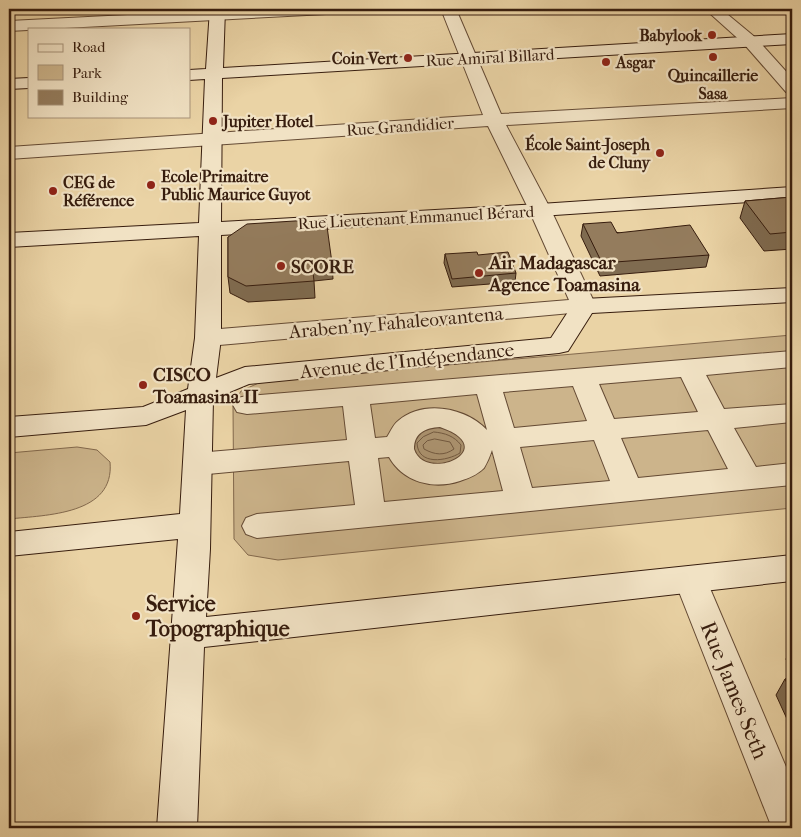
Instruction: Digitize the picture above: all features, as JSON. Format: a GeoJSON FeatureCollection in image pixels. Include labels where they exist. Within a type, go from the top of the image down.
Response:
{"type":"FeatureCollection","features":[{"type":"Feature","properties":{"kind":"street"},"geometry":{"type":"LineString","coordinates":[[9,26],[217,11],[326,9]]}},
{"type":"Feature","properties":{"kind":"street"},"geometry":{"type":"LineString","coordinates":[[448,9],[470,58],[494,120],[540,210],[584,306],[792,295]]}},
{"type":"Feature","properties":{"kind":"street"},"geometry":{"type":"LineString","coordinates":[[712,9],[750,41],[792,88]]}},
{"type":"Feature","properties":{"kind":"street"},"geometry":{"type":"LineString","coordinates":[[177,828],[194,537],[200,395],[208,338],[211,228],[210,139],[217,11]]}},
{"type":"Feature","properties":{"kind":"street","name":"Rue Amiral Billard"},"geometry":{"type":"LineString","coordinates":[[190,75],[792,39]]}},
{"type":"Feature","properties":{"kind":"street"},"geometry":{"type":"LineString","coordinates":[[9,84],[28,83]]}},
{"type":"Feature","properties":{"kind":"street","name":"Rue Grandidier"},"geometry":{"type":"LineString","coordinates":[[9,153],[494,120],[792,103]]}},
{"type":"Feature","properties":{"kind":"street","name":"Rue Lieutenant Emmanuel Bérard"},"geometry":{"type":"LineString","coordinates":[[9,240],[540,210],[792,193]]}},
{"type":"Feature","properties":{"kind":"street","name":"Araben'ny Fahaleovantena"},"geometry":{"type":"LineString","coordinates":[[208,338],[584,306]]}},
{"type":"Feature","properties":{"kind":"street","name":"Avenue de l'Indépendance"},"geometry":{"type":"LineString","coordinates":[[9,427],[146,416],[245,376],[559,345],[584,306]]}},
{"type":"Feature","properties":{"kind":"street"},"geometry":{"type":"LineString","coordinates":[[247,405],[792,359]]}},
{"type":"Feature","properties":{"kind":"street"},"geometry":{"type":"LineString","coordinates":[[689,368],[747,478]]}},
{"type":"Feature","properties":{"kind":"street"},"geometry":{"type":"LineString","coordinates":[[583,377],[628,490]]}},
{"type":"Feature","properties":{"kind":"street"},"geometry":{"type":"LineString","coordinates":[[488,385],[491,440],[521,500]]}},
{"type":"Feature","properties":{"kind":"street"},"geometry":{"type":"LineString","coordinates":[[355,396],[372,514]]}},
{"type":"Feature","properties":{"kind":"street"},"geometry":{"type":"LineString","coordinates":[[491,440],[479,450],[476,459],[468,467],[443,475],[427,473],[413,468],[401,455],[398,446],[401,436],[407,428],[416,422],[434,418],[454,420],[465,425],[473,432],[491,440],[792,413]]}},
{"type":"Feature","properties":{"kind":"street"},"geometry":{"type":"LineString","coordinates":[[197,464],[398,446]]}},
{"type":"Feature","properties":{"kind":"street"},"geometry":{"type":"LineString","coordinates":[[257,526],[792,474]]}},
{"type":"Feature","properties":{"kind":"street"},"geometry":{"type":"LineString","coordinates":[[9,544],[194,537]]}},
{"type":"Feature","properties":{"kind":"street"},"geometry":{"type":"LineString","coordinates":[[188,634],[792,568]]}},
{"type":"Feature","properties":{"kind":"street","name":"Rue James Seth"},"geometry":{"type":"LineString","coordinates":[[690,579],[792,828]]}},
{"type":"Feature","properties":{"kind":"green space"},"geometry":{"type":"Polygon","coordinates":[[[792,335],[792,508],[278,560],[248,555],[234,539],[233,405],[241,391],[263,381],[792,335]]]}},
{"type":"Feature","properties":{"kind":"green space"},"geometry":{"type":"Polygon","coordinates":[[[77,447],[97,450],[110,462],[109,480],[102,493],[90,502],[75,509],[41,516],[9,519],[9,453],[77,447]]]}},
{"type":"Feature","properties":{"kind":"water"},"geometry":{"type":"Polygon","coordinates":[[[434,427],[456,433],[466,444],[465,455],[453,462],[440,465],[415,458],[412,439],[421,431],[434,427]]]}},
{"type":"Feature","properties":{"kind":"building"},"geometry":{"type":"Polygon","coordinates":[[[792,197],[792,232],[770,234],[745,201],[792,197]]]}},
{"type":"Feature","properties":{"kind":"building","name":"SCORE"},"geometry":{"type":"Polygon","coordinates":[[[326,219],[332,263],[312,264],[314,281],[246,286],[228,277],[228,237],[247,224],[326,219]]]}},
{"type":"Feature","properties":{"kind":"building"},"geometry":{"type":"Polygon","coordinates":[[[611,222],[617,233],[690,225],[709,255],[602,263],[583,224],[611,222]]]}},
{"type":"Feature","properties":{"kind":"building"},"geometry":{"type":"Polygon","coordinates":[[[477,252],[478,255],[508,252],[516,273],[452,279],[445,254],[477,252]]]}},
{"type":"Feature","properties":{"kind":"building"},"geometry":{"type":"Polygon","coordinates":[[[792,678],[792,694],[785,679],[792,678]]]}},
{"type":"Feature","properties":{"kind":"place","name":"Babylook"},"geometry":{"type":"Point","coordinates":[712,35]}},
{"type":"Feature","properties":{"kind":"place","name":"Quincaillerie Sasa"},"geometry":{"type":"Point","coordinates":[713,57]}},
{"type":"Feature","properties":{"kind":"place","name":"Coin Vert"},"geometry":{"type":"Point","coordinates":[408,58]}},
{"type":"Feature","properties":{"kind":"place","name":"Asgar"},"geometry":{"type":"Point","coordinates":[606,62]}},
{"type":"Feature","properties":{"kind":"place","name":"Jupiter Hotel"},"geometry":{"type":"Point","coordinates":[213,121]}},
{"type":"Feature","properties":{"kind":"place","name":"École Saint-Joseph de Cluny"},"geometry":{"type":"Point","coordinates":[660,153]}},
{"type":"Feature","properties":{"kind":"place","name":"Ecole Primaitre Public Maurice Guyot"},"geometry":{"type":"Point","coordinates":[151,185]}},
{"type":"Feature","properties":{"kind":"place","name":"CEG de Référence"},"geometry":{"type":"Point","coordinates":[53,191]}},
{"type":"Feature","properties":{"kind":"place","name":"SCORE"},"geometry":{"type":"Point","coordinates":[281,266]}},
{"type":"Feature","properties":{"kind":"place","name":"Air Madagascar Agence Toamasina"},"geometry":{"type":"Point","coordinates":[479,273]}},
{"type":"Feature","properties":{"kind":"place","name":"CISCO Toamasina II"},"geometry":{"type":"Point","coordinates":[143,385]}},
{"type":"Feature","properties":{"kind":"place","name":"Service Topographique"},"geometry":{"type":"Point","coordinates":[136,616]}}]}
